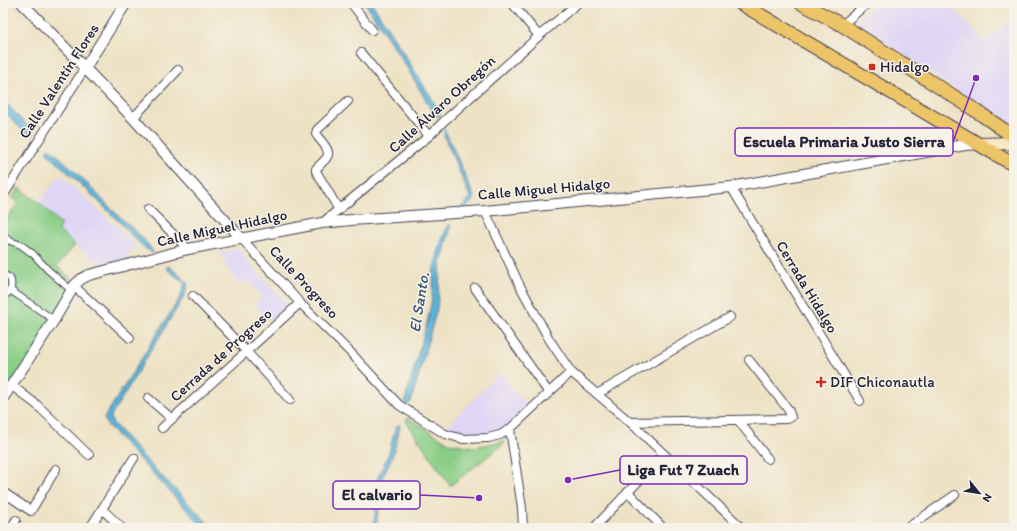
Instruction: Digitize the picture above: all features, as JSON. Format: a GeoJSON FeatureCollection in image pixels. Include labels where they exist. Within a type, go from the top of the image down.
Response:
{"type":"FeatureCollection","features":[{"type":"Feature","properties":{"kind":"main road"},"geometry":{"type":"LineString","coordinates":[[740,3],[1014,165]]}},
{"type":"Feature","properties":{"kind":"main road"},"geometry":{"type":"LineString","coordinates":[[801,3],[842,25],[975,110],[1014,137]]}},
{"type":"Feature","properties":{"kind":"main road","name":"Calle Miguel Hidalgo"},"geometry":{"type":"LineString","coordinates":[[979,144],[1014,143]]}},
{"type":"Feature","properties":{"kind":"street","name":"Calle Progreso"},"geometry":{"type":"LineString","coordinates":[[22,3],[133,118],[300,303],[351,353],[400,405],[445,434],[463,439],[500,436],[510,430],[571,372]]}},
{"type":"Feature","properties":{"kind":"street","name":"Calle Valentín Flores"},"geometry":{"type":"LineString","coordinates":[[3,196],[126,3]]}},
{"type":"Feature","properties":{"kind":"street"},"geometry":{"type":"LineString","coordinates":[[351,3],[372,30]]}},
{"type":"Feature","properties":{"kind":"street"},"geometry":{"type":"LineString","coordinates":[[512,3],[539,36]]}},
{"type":"Feature","properties":{"kind":"street","name":"Calle Álvaro Obregón"},"geometry":{"type":"LineString","coordinates":[[322,223],[429,136],[539,36],[578,3]]}},
{"type":"Feature","properties":{"kind":"street"},"geometry":{"type":"LineString","coordinates":[[842,25],[868,3]]}},
{"type":"Feature","properties":{"kind":"street"},"geometry":{"type":"LineString","coordinates":[[360,53],[429,136]]}},
{"type":"Feature","properties":{"kind":"street"},"geometry":{"type":"LineString","coordinates":[[133,118],[178,70]]}},
{"type":"Feature","properties":{"kind":"street"},"geometry":{"type":"LineString","coordinates":[[339,210],[316,171],[316,169],[328,157],[328,151],[316,134],[317,130],[348,101]]}},
{"type":"Feature","properties":{"kind":"street","name":"Calle Miguel Hidalgo"},"geometry":{"type":"LineString","coordinates":[[75,285],[89,275],[188,249],[322,223],[485,211],[731,187],[965,145],[979,144]]}},
{"type":"Feature","properties":{"kind":"street","name":"Cerrada Hidalgo"},"geometry":{"type":"LineString","coordinates":[[731,187],[860,401]]}},
{"type":"Feature","properties":{"kind":"street"},"geometry":{"type":"LineString","coordinates":[[148,209],[188,249]]}},
{"type":"Feature","properties":{"kind":"street"},"geometry":{"type":"LineString","coordinates":[[485,211],[520,286],[549,339],[571,372],[630,422],[742,528]]}},
{"type":"Feature","properties":{"kind":"street"},"geometry":{"type":"LineString","coordinates":[[3,236],[10,241],[21,245],[33,254],[48,270],[75,285],[130,338]]}},
{"type":"Feature","properties":{"kind":"street"},"geometry":{"type":"LineString","coordinates":[[3,274],[12,282],[10,290],[3,296]]}},
{"type":"Feature","properties":{"kind":"street"},"geometry":{"type":"LineString","coordinates":[[3,398],[75,285]]}},
{"type":"Feature","properties":{"kind":"street"},"geometry":{"type":"LineString","coordinates":[[475,288],[549,393]]}},
{"type":"Feature","properties":{"kind":"street"},"geometry":{"type":"LineString","coordinates":[[10,290],[54,320]]}},
{"type":"Feature","properties":{"kind":"street"},"geometry":{"type":"LineString","coordinates":[[192,296],[246,351],[290,400]]}},
{"type":"Feature","properties":{"kind":"street","name":"Cerrada de Progreso"},"geometry":{"type":"LineString","coordinates":[[162,428],[171,418],[300,303]]}},
{"type":"Feature","properties":{"kind":"street"},"geometry":{"type":"LineString","coordinates":[[597,394],[730,317]]}},
{"type":"Feature","properties":{"kind":"street"},"geometry":{"type":"LineString","coordinates":[[630,422],[787,419],[790,417],[788,409],[749,360]]}},
{"type":"Feature","properties":{"kind":"street"},"geometry":{"type":"LineString","coordinates":[[11,385],[33,401],[89,455]]}},
{"type":"Feature","properties":{"kind":"street"},"geometry":{"type":"LineString","coordinates":[[148,398],[171,418]]}},
{"type":"Feature","properties":{"kind":"street"},"geometry":{"type":"LineString","coordinates":[[738,420],[768,459]]}},
{"type":"Feature","properties":{"kind":"street"},"geometry":{"type":"LineString","coordinates":[[510,430],[522,508],[523,528]]}},
{"type":"Feature","properties":{"kind":"street"},"geometry":{"type":"LineString","coordinates":[[594,528],[664,454]]}},
{"type":"Feature","properties":{"kind":"street"},"geometry":{"type":"LineString","coordinates":[[90,528],[134,458]]}},
{"type":"Feature","properties":{"kind":"street"},"geometry":{"type":"LineString","coordinates":[[3,492],[31,511],[56,469]]}},
{"type":"Feature","properties":{"kind":"street"},"geometry":{"type":"LineString","coordinates":[[628,492],[663,528]]}},
{"type":"Feature","properties":{"kind":"street"},"geometry":{"type":"LineString","coordinates":[[907,528],[955,495]]}},
{"type":"Feature","properties":{"kind":"street"},"geometry":{"type":"LineString","coordinates":[[102,509],[122,528]]}},
{"type":"Feature","properties":{"kind":"street"},"geometry":{"type":"LineString","coordinates":[[12,528],[16,520]]}},
{"type":"Feature","properties":{"kind":"shaded area"},"geometry":{"type":"Polygon","coordinates":[[[877,3],[949,3],[984,40],[1014,18],[1014,130],[855,21],[877,3]]]}},
{"type":"Feature","properties":{"kind":"shaded area"},"geometry":{"type":"Polygon","coordinates":[[[61,175],[136,245],[117,267],[108,269],[75,245],[57,230],[61,224],[38,202],[61,175]]]}},
{"type":"Feature","properties":{"kind":"shaded area"},"geometry":{"type":"Polygon","coordinates":[[[238,248],[256,271],[288,305],[271,322],[255,305],[262,297],[246,279],[239,285],[225,266],[226,263],[219,253],[238,248]]]}},
{"type":"Feature","properties":{"kind":"shaded area"},"geometry":{"type":"Polygon","coordinates":[[[499,373],[528,406],[505,431],[460,434],[444,430],[499,373]]]}},
{"type":"Feature","properties":{"kind":"green space"},"geometry":{"type":"Polygon","coordinates":[[[19,188],[38,202],[61,224],[58,230],[75,245],[57,266],[76,283],[3,405],[3,225],[18,202],[11,198],[19,188]]]}},
{"type":"Feature","properties":{"kind":"green space"},"geometry":{"type":"Polygon","coordinates":[[[408,418],[449,443],[474,447],[505,441],[505,443],[450,486],[406,421],[408,418]]]}},
{"type":"Feature","properties":{"kind":"water"},"geometry":{"type":"Polygon","coordinates":[[[365,3],[372,3],[433,100],[440,113],[439,116],[435,116],[406,66],[365,3]]]}},
{"type":"Feature","properties":{"kind":"water"},"geometry":{"type":"Polygon","coordinates":[[[3,100],[33,132],[34,135],[21,129],[13,120],[3,108],[3,100]]]}},
{"type":"Feature","properties":{"kind":"water"},"geometry":{"type":"Polygon","coordinates":[[[445,132],[473,194],[472,202],[466,207],[460,209],[470,197],[444,136],[445,132]]]}},
{"type":"Feature","properties":{"kind":"water"},"geometry":{"type":"Polygon","coordinates":[[[47,149],[50,149],[60,157],[78,174],[148,244],[154,254],[139,242],[47,153],[47,149]]]}},
{"type":"Feature","properties":{"kind":"water"},"geometry":{"type":"Polygon","coordinates":[[[449,223],[451,227],[441,263],[437,309],[411,402],[406,406],[405,400],[427,323],[432,298],[434,268],[441,242],[449,223]]]}},
{"type":"Feature","properties":{"kind":"water"},"geometry":{"type":"Polygon","coordinates":[[[167,266],[188,283],[185,295],[111,416],[112,422],[148,462],[213,528],[204,528],[107,425],[104,418],[179,299],[185,284],[167,269],[167,266]]]}},
{"type":"Feature","properties":{"kind":"water"},"geometry":{"type":"Polygon","coordinates":[[[399,424],[400,428],[393,455],[383,476],[376,528],[372,528],[375,516],[377,479],[389,452],[396,427],[399,424]]]}},
{"type":"Feature","properties":{"kind":"waterway","name":"El Santo."},"geometry":{"type":"LineString","coordinates":[[444,130],[447,136]]}},
{"type":"Feature","properties":{"kind":"place","name":"Hidalgo"},"geometry":{"type":"Point","coordinates":[872,67]}},
{"type":"Feature","properties":{"kind":"place","name":"Escuela Primaria Justo Sierra"},"geometry":{"type":"Point","coordinates":[976,78]}},
{"type":"Feature","properties":{"kind":"place","name":"DIF Chiconautla"},"geometry":{"type":"Point","coordinates":[821,382]}},
{"type":"Feature","properties":{"kind":"place","name":"Liga Fut 7 Zuach"},"geometry":{"type":"Point","coordinates":[568,480]}},
{"type":"Feature","properties":{"kind":"place","name":"El calvario"},"geometry":{"type":"Point","coordinates":[479,498]}}]}
